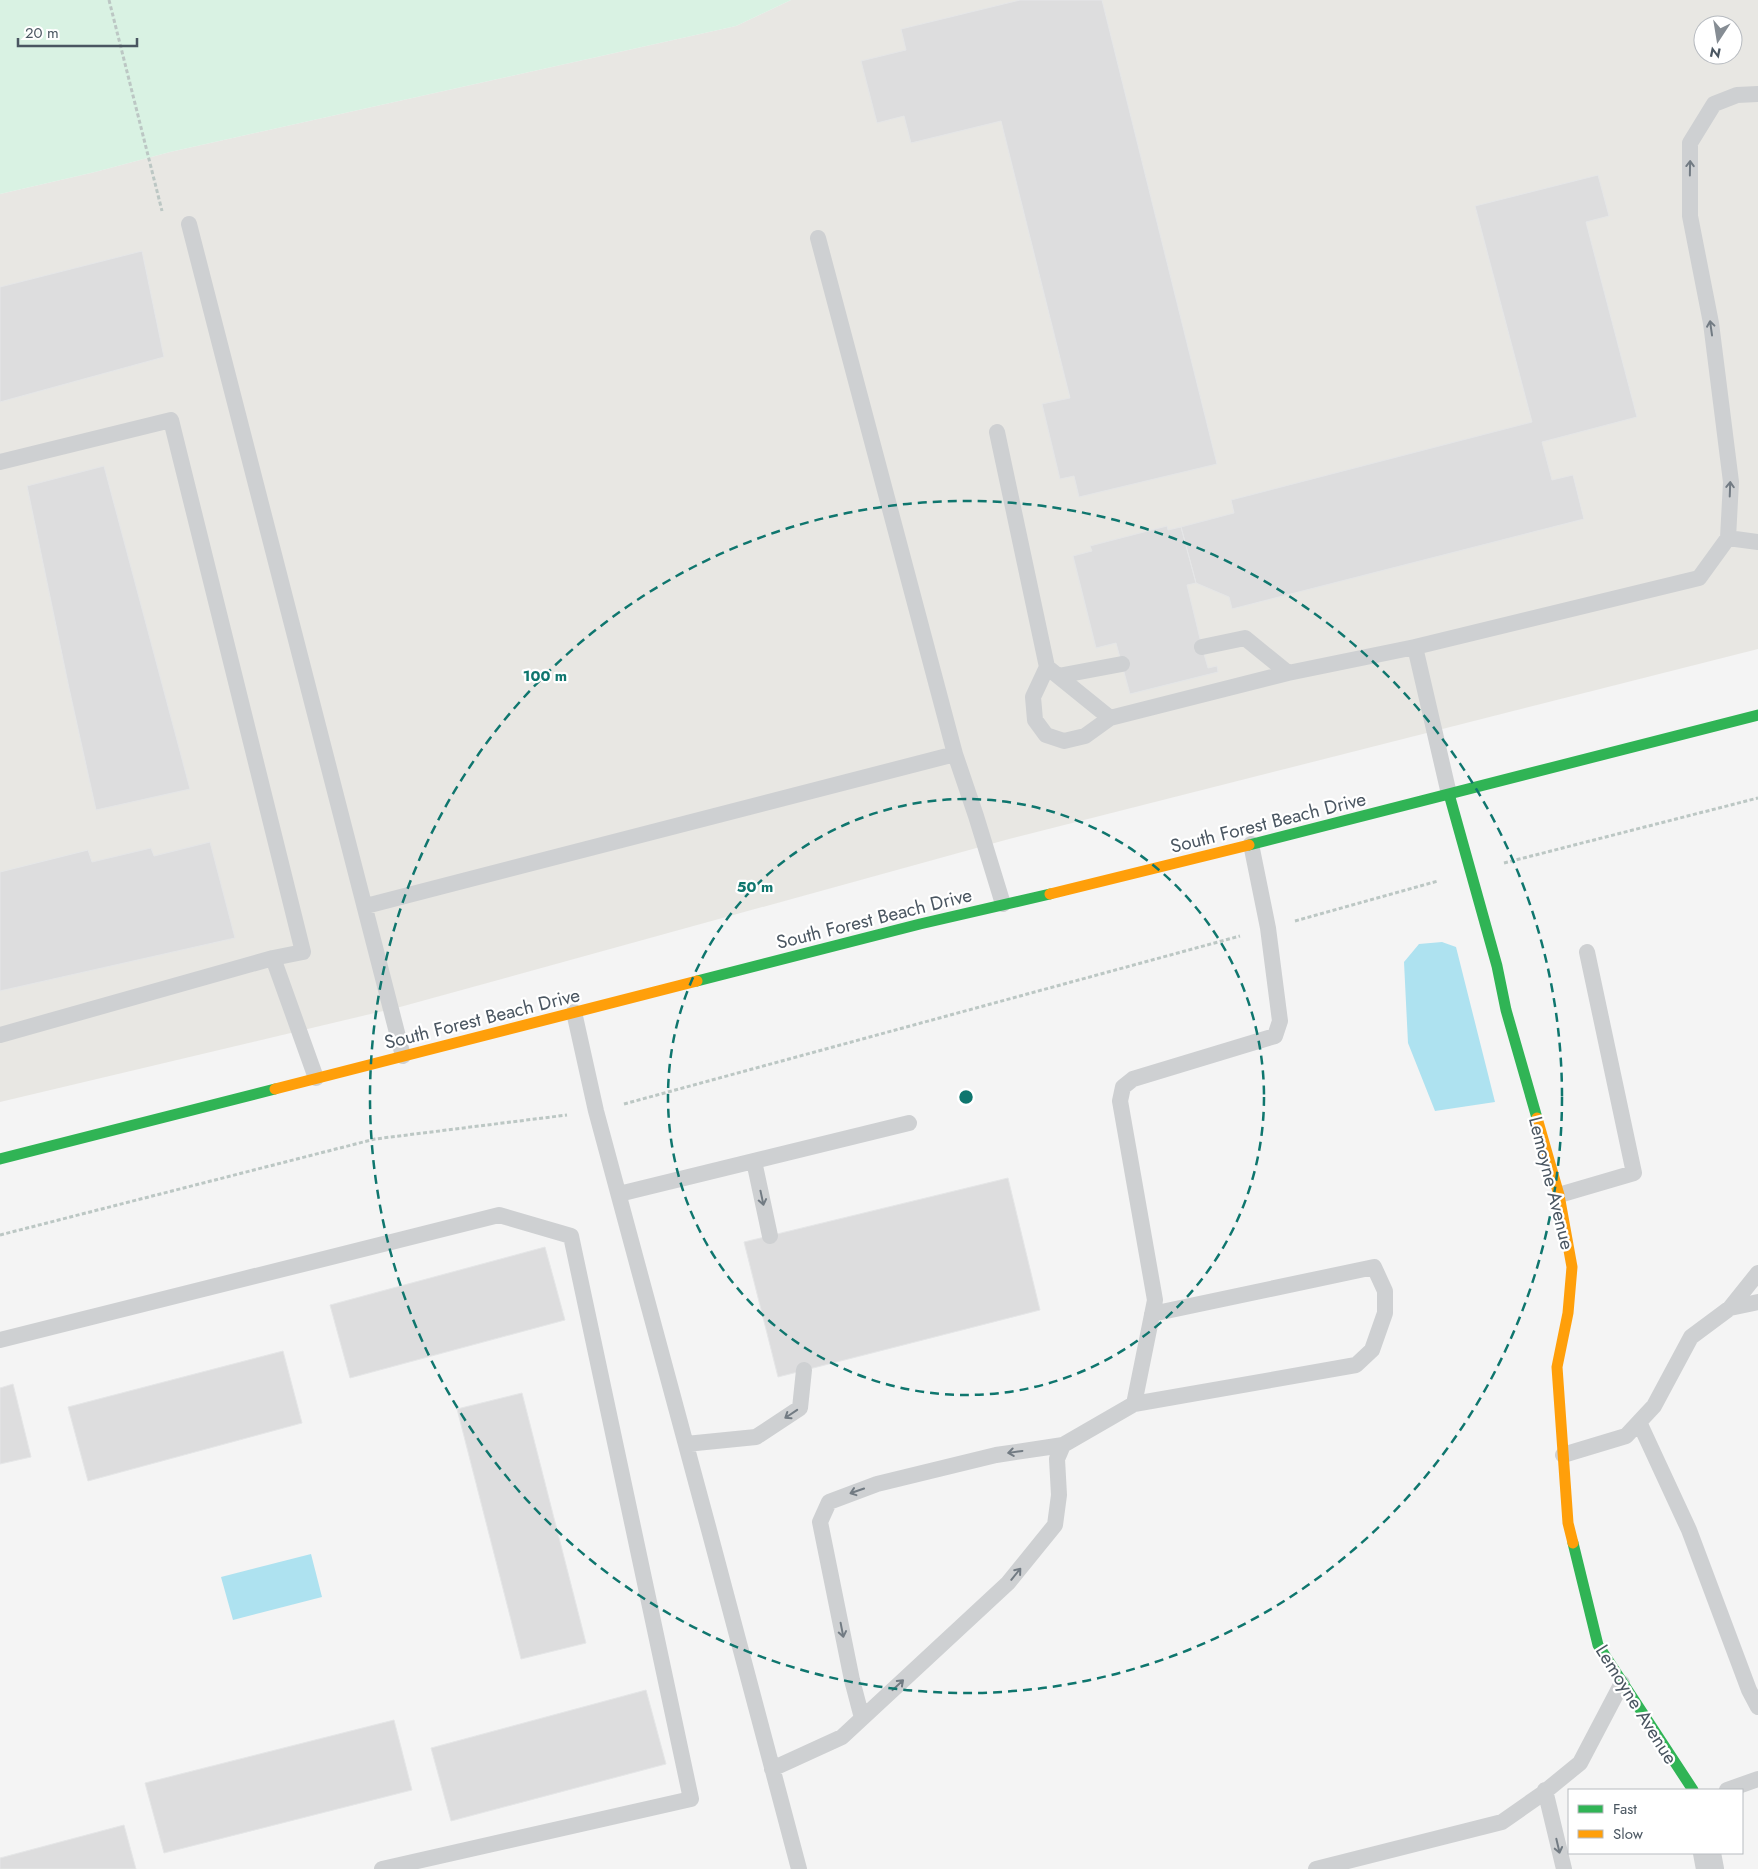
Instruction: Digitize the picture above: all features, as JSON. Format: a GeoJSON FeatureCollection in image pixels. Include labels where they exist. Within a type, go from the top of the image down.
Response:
{"type":"FeatureCollection","features":[{"type":"Feature","properties":{"kind":"street","name":"South Forest Beach Drive"},"geometry":{"type":"LineString","coordinates":[[0,1159],[574,1012],[1250,844],[1758,715]]}},
{"type":"Feature","properties":{"kind":"street","name":"Lemoyne Avenue"},"geometry":{"type":"LineString","coordinates":[[1449,794],[1497,966],[1506,1010],[1559,1195],[1572,1266],[1568,1313],[1557,1367],[1568,1522],[1598,1645],[1692,1789]]}},
{"type":"Feature","properties":{"kind":"street"},"geometry":{"type":"LineString","coordinates":[[1707,1854],[1710,1869]]}},
{"type":"Feature","properties":{"kind":"lane"},"geometry":{"type":"LineString","coordinates":[[1122,664],[1052,672],[1032,697],[1035,720],[1046,735],[1064,741],[1085,736],[1110,718],[1288,673],[1416,647],[1699,578],[1728,538],[1731,482],[1711,323],[1690,216],[1690,143],[1714,104],[1737,95],[1758,94]]}},
{"type":"Feature","properties":{"kind":"lane"},"geometry":{"type":"LineString","coordinates":[[189,224],[366,906],[403,1056]]}},
{"type":"Feature","properties":{"kind":"lane"},"geometry":{"type":"LineString","coordinates":[[818,238],[955,754],[1003,904]]}},
{"type":"Feature","properties":{"kind":"lane"},"geometry":{"type":"LineString","coordinates":[[0,462],[171,420],[303,952],[274,958],[0,1035]]}},
{"type":"Feature","properties":{"kind":"lane"},"geometry":{"type":"LineString","coordinates":[[997,432],[1052,672],[1110,718]]}},
{"type":"Feature","properties":{"kind":"lane"},"geometry":{"type":"LineString","coordinates":[[1728,538],[1758,542]]}},
{"type":"Feature","properties":{"kind":"lane"},"geometry":{"type":"LineString","coordinates":[[1202,647],[1245,638],[1288,673]]}},
{"type":"Feature","properties":{"kind":"lane"},"geometry":{"type":"LineString","coordinates":[[1416,647],[1449,794]]}},
{"type":"Feature","properties":{"kind":"lane"},"geometry":{"type":"LineString","coordinates":[[366,906],[955,754]]}},
{"type":"Feature","properties":{"kind":"lane"},"geometry":{"type":"LineString","coordinates":[[1134,1404],[1155,1300],[1120,1101],[1123,1087],[1133,1079],[1275,1036],[1280,1021],[1268,928],[1250,844]]}},
{"type":"Feature","properties":{"kind":"lane"},"geometry":{"type":"LineString","coordinates":[[1559,1195],[1634,1173],[1587,952]]}},
{"type":"Feature","properties":{"kind":"lane"},"geometry":{"type":"LineString","coordinates":[[274,958],[316,1078]]}},
{"type":"Feature","properties":{"kind":"lane"},"geometry":{"type":"LineString","coordinates":[[574,1012],[596,1111],[799,1869]]}},
{"type":"Feature","properties":{"kind":"lane"},"geometry":{"type":"LineString","coordinates":[[619,1194],[909,1123]]}},
{"type":"Feature","properties":{"kind":"lane"},"geometry":{"type":"LineString","coordinates":[[754,1161],[770,1236]]}},
{"type":"Feature","properties":{"kind":"lane"},"geometry":{"type":"LineString","coordinates":[[0,1340],[499,1215],[571,1236],[691,1799],[382,1869]]}},
{"type":"Feature","properties":{"kind":"lane"},"geometry":{"type":"LineString","coordinates":[[862,1718],[852,1680],[820,1522],[829,1502],[877,1484],[996,1455],[1063,1446],[1134,1404],[1356,1365],[1372,1350],[1385,1313],[1386,1291],[1374,1267],[1152,1314]]}},
{"type":"Feature","properties":{"kind":"lane"},"geometry":{"type":"LineString","coordinates":[[1563,1454],[1626,1436],[1654,1406],[1691,1337],[1730,1308],[1758,1273]]}},
{"type":"Feature","properties":{"kind":"lane"},"geometry":{"type":"LineString","coordinates":[[1730,1308],[1758,1302]]}},
{"type":"Feature","properties":{"kind":"lane"},"geometry":{"type":"LineString","coordinates":[[686,1444],[756,1437],[800,1408],[804,1370]]}},
{"type":"Feature","properties":{"kind":"lane"},"geometry":{"type":"LineString","coordinates":[[1639,1422],[1689,1530],[1758,1707]]}},
{"type":"Feature","properties":{"kind":"lane"},"geometry":{"type":"LineString","coordinates":[[772,1769],[842,1737],[1008,1583],[1055,1525],[1059,1495],[1057,1459],[1063,1446]]}},
{"type":"Feature","properties":{"kind":"lane"},"geometry":{"type":"LineString","coordinates":[[1316,1869],[1502,1822],[1580,1763],[1622,1682]]}},
{"type":"Feature","properties":{"kind":"lane"},"geometry":{"type":"LineString","coordinates":[[1730,1789],[1758,1779]]}},
{"type":"Feature","properties":{"kind":"lane"},"geometry":{"type":"LineString","coordinates":[[1545,1790],[1564,1869]]}},
{"type":"Feature","properties":{"kind":"path"},"geometry":{"type":"LineString","coordinates":[[0,1235],[375,1138],[596,1111],[1470,872],[1758,798]]}},
{"type":"Feature","properties":{"kind":"shaded area"},"geometry":{"type":"Polygon","coordinates":[[[791,0],[1758,0],[1758,649],[1009,839],[400,1007],[0,1102],[0,194],[170,152],[736,26],[791,0]]]}},
{"type":"Feature","properties":{"kind":"green space"},"geometry":{"type":"Polygon","coordinates":[[[0,0],[791,0],[736,26],[170,152],[0,194],[0,0]]]}},
{"type":"Feature","properties":{"kind":"water"},"geometry":{"type":"Polygon","coordinates":[[[1442,942],[1456,947],[1495,1102],[1435,1111],[1408,1043],[1404,962],[1419,944],[1442,942]]]}},
{"type":"Feature","properties":{"kind":"water"},"geometry":{"type":"Polygon","coordinates":[[[311,1554],[322,1597],[233,1620],[221,1577],[311,1554]]]}},
{"type":"Feature","properties":{"kind":"building"},"geometry":{"type":"Polygon","coordinates":[[[1020,0],[1102,0],[1217,464],[1079,497],[1074,476],[1060,479],[1042,404],[1070,398],[1001,121],[911,143],[904,116],[877,123],[861,61],[906,50],[901,29],[1020,0]]]}},
{"type":"Feature","properties":{"kind":"building"},"geometry":{"type":"Polygon","coordinates":[[[1598,175],[1609,216],[1586,222],[1637,417],[1542,442],[1552,480],[1573,475],[1584,519],[1232,609],[1229,597],[1196,583],[1181,527],[1234,513],[1231,500],[1532,422],[1475,206],[1598,175]]]}},
{"type":"Feature","properties":{"kind":"building"},"geometry":{"type":"Polygon","coordinates":[[[142,251],[164,357],[0,402],[0,287],[142,251]]]}},
{"type":"Feature","properties":{"kind":"building"},"geometry":{"type":"Polygon","coordinates":[[[104,466],[190,789],[96,810],[27,486],[104,466]]]}},
{"type":"Feature","properties":{"kind":"building"},"geometry":{"type":"Polygon","coordinates":[[[1167,526],[1168,530],[1181,527],[1196,583],[1187,585],[1202,647],[1208,668],[1217,666],[1218,672],[1130,694],[1116,643],[1096,648],[1073,556],[1092,551],[1090,546],[1167,526]]]}},
{"type":"Feature","properties":{"kind":"building"},"geometry":{"type":"Polygon","coordinates":[[[210,842],[235,938],[0,991],[0,872],[88,850],[92,862],[151,848],[154,856],[210,842]]]}},
{"type":"Feature","properties":{"kind":"building"},"geometry":{"type":"Polygon","coordinates":[[[1008,1178],[1040,1310],[778,1377],[744,1242],[1008,1178]]]}},
{"type":"Feature","properties":{"kind":"building"},"geometry":{"type":"Polygon","coordinates":[[[545,1247],[565,1320],[350,1378],[330,1305],[545,1247]]]}},
{"type":"Feature","properties":{"kind":"building"},"geometry":{"type":"Polygon","coordinates":[[[283,1351],[302,1423],[88,1481],[68,1407],[283,1351]]]}},
{"type":"Feature","properties":{"kind":"building"},"geometry":{"type":"Polygon","coordinates":[[[13,1384],[31,1457],[0,1464],[0,1388],[13,1384]]]}},
{"type":"Feature","properties":{"kind":"building"},"geometry":{"type":"Polygon","coordinates":[[[522,1393],[586,1643],[521,1659],[457,1409],[522,1393]]]}},
{"type":"Feature","properties":{"kind":"building"},"geometry":{"type":"Polygon","coordinates":[[[646,1690],[666,1764],[451,1821],[431,1748],[646,1690]]]}},
{"type":"Feature","properties":{"kind":"building"},"geometry":{"type":"Polygon","coordinates":[[[394,1720],[412,1790],[164,1853],[145,1783],[394,1720]]]}},
{"type":"Feature","properties":{"kind":"building"},"geometry":{"type":"Polygon","coordinates":[[[124,1825],[136,1869],[0,1869],[0,1858],[124,1825]]]}},
{"type":"Feature","properties":{"kind":"traffic: fast"},"geometry":{"type":"LineString","coordinates":[[1249,845],[1758,715]]}},
{"type":"Feature","properties":{"kind":"traffic: fast"},"geometry":{"type":"LineString","coordinates":[[1449,794],[1497,966],[1506,1010],[1537,1118]]}},
{"type":"Feature","properties":{"kind":"traffic: fast"},"geometry":{"type":"LineString","coordinates":[[697,981],[920,924],[1050,894]]}},
{"type":"Feature","properties":{"kind":"traffic: fast"},"geometry":{"type":"LineString","coordinates":[[0,1159],[275,1089]]}},
{"type":"Feature","properties":{"kind":"traffic: fast"},"geometry":{"type":"LineString","coordinates":[[1573,1543],[1598,1645],[1692,1789]]}},
{"type":"Feature","properties":{"kind":"traffic: slow"},"geometry":{"type":"LineString","coordinates":[[1050,894],[1249,845]]}},
{"type":"Feature","properties":{"kind":"traffic: slow"},"geometry":{"type":"LineString","coordinates":[[275,1089],[697,981]]}},
{"type":"Feature","properties":{"kind":"traffic: slow"},"geometry":{"type":"LineString","coordinates":[[1537,1118],[1559,1195],[1572,1267],[1568,1313],[1557,1367],[1568,1523],[1573,1543]]}}]}
